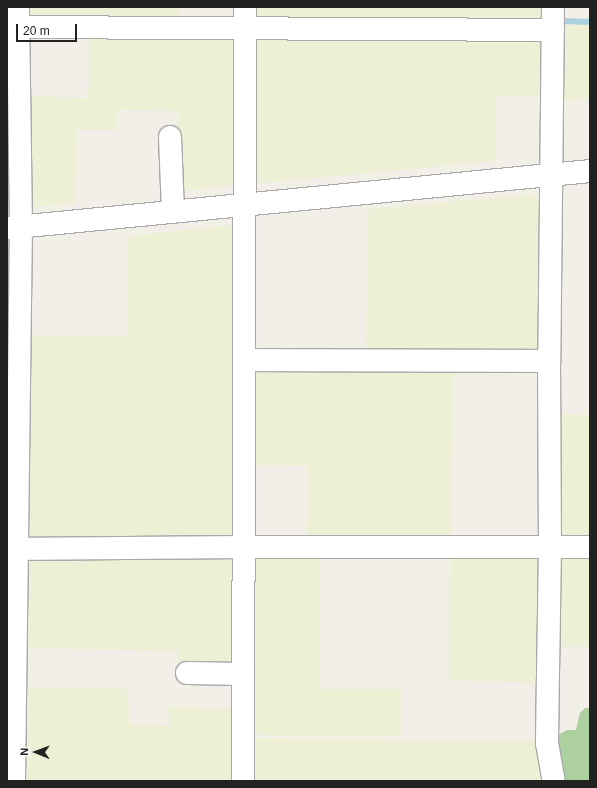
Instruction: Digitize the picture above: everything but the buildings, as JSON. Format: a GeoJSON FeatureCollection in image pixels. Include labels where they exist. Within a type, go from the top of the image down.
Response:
{"type":"FeatureCollection","features":[{"type":"Feature","properties":{"kind":"street"},"geometry":{"type":"LineString","coordinates":[[553,7],[550,547],[547,743],[554,781]]}},
{"type":"Feature","properties":{"kind":"street"},"geometry":{"type":"LineString","coordinates":[[14,781],[12,549],[14,227],[13,84],[18,17],[245,18],[553,30]]}},
{"type":"Feature","properties":{"kind":"street"},"geometry":{"type":"LineString","coordinates":[[243,781],[245,18]]}},
{"type":"Feature","properties":{"kind":"street"},"geometry":{"type":"LineString","coordinates":[[170,137],[173,212]]}},
{"type":"Feature","properties":{"kind":"street"},"geometry":{"type":"LineString","coordinates":[[14,227],[173,212],[244,203],[590,171]]}},
{"type":"Feature","properties":{"kind":"street"},"geometry":{"type":"LineString","coordinates":[[244,360],[550,361]]}},
{"type":"Feature","properties":{"kind":"street"},"geometry":{"type":"LineString","coordinates":[[12,549],[590,547]]}},
{"type":"Feature","properties":{"kind":"street"},"geometry":{"type":"LineString","coordinates":[[187,673],[243,674]]}},
{"type":"Feature","properties":{"kind":"green space"},"geometry":{"type":"Polygon","coordinates":[[[23,7],[180,7],[180,18],[23,17],[23,7]]]}},
{"type":"Feature","properties":{"kind":"green space"},"geometry":{"type":"Polygon","coordinates":[[[249,7],[547,7],[547,21],[249,18],[249,7]]]}},
{"type":"Feature","properties":{"kind":"green space"},"geometry":{"type":"Polygon","coordinates":[[[590,24],[590,100],[559,101],[559,25],[590,24]]]}},
{"type":"Feature","properties":{"kind":"green space"},"geometry":{"type":"Polygon","coordinates":[[[90,31],[237,32],[238,180],[230,186],[177,192],[178,111],[118,110],[118,130],[77,130],[76,203],[26,208],[26,96],[88,98],[90,31]]]}},
{"type":"Feature","properties":{"kind":"green space"},"geometry":{"type":"Polygon","coordinates":[[[250,32],[544,35],[543,96],[496,96],[496,161],[254,184],[250,32]]]}},
{"type":"Feature","properties":{"kind":"green space"},"geometry":{"type":"Polygon","coordinates":[[[532,194],[539,200],[538,356],[366,353],[368,209],[532,194]]]}},
{"type":"Feature","properties":{"kind":"green space"},"geometry":{"type":"Polygon","coordinates":[[[239,224],[234,535],[228,541],[23,539],[25,335],[128,337],[128,236],[239,224]]]}},
{"type":"Feature","properties":{"kind":"green space"},"geometry":{"type":"Polygon","coordinates":[[[251,365],[454,366],[451,541],[306,539],[308,466],[251,465],[251,365]]]}},
{"type":"Feature","properties":{"kind":"green space"},"geometry":{"type":"Polygon","coordinates":[[[562,414],[590,415],[590,542],[561,542],[562,414]]]}},
{"type":"Feature","properties":{"kind":"green space"},"geometry":{"type":"Polygon","coordinates":[[[320,553],[319,689],[401,689],[401,736],[257,735],[249,720],[251,560],[257,555],[320,553]]]}},
{"type":"Feature","properties":{"kind":"green space"},"geometry":{"type":"Polygon","coordinates":[[[450,554],[534,555],[541,562],[538,683],[449,680],[450,554]]]}},
{"type":"Feature","properties":{"kind":"green space"},"geometry":{"type":"Polygon","coordinates":[[[562,555],[590,555],[590,647],[560,647],[562,555]]]}},
{"type":"Feature","properties":{"kind":"green space"},"geometry":{"type":"Polygon","coordinates":[[[237,558],[236,665],[177,664],[177,651],[22,648],[23,560],[237,558]]]}},
{"type":"Feature","properties":{"kind":"green space"},"geometry":{"type":"Polygon","coordinates":[[[21,687],[128,689],[129,724],[169,726],[168,706],[235,709],[234,781],[20,781],[21,687]]]}},
{"type":"Feature","properties":{"kind":"green space"},"geometry":{"type":"Polygon","coordinates":[[[585,708],[590,708],[590,781],[558,781],[558,735],[567,730],[576,730],[580,713],[585,708]]]}},
{"type":"Feature","properties":{"kind":"green space"},"geometry":{"type":"Polygon","coordinates":[[[254,738],[539,741],[544,781],[254,781],[254,738]]]}},
{"type":"Feature","properties":{"kind":"waterway"},"geometry":{"type":"LineString","coordinates":[[563,21],[590,22]]}}]}
